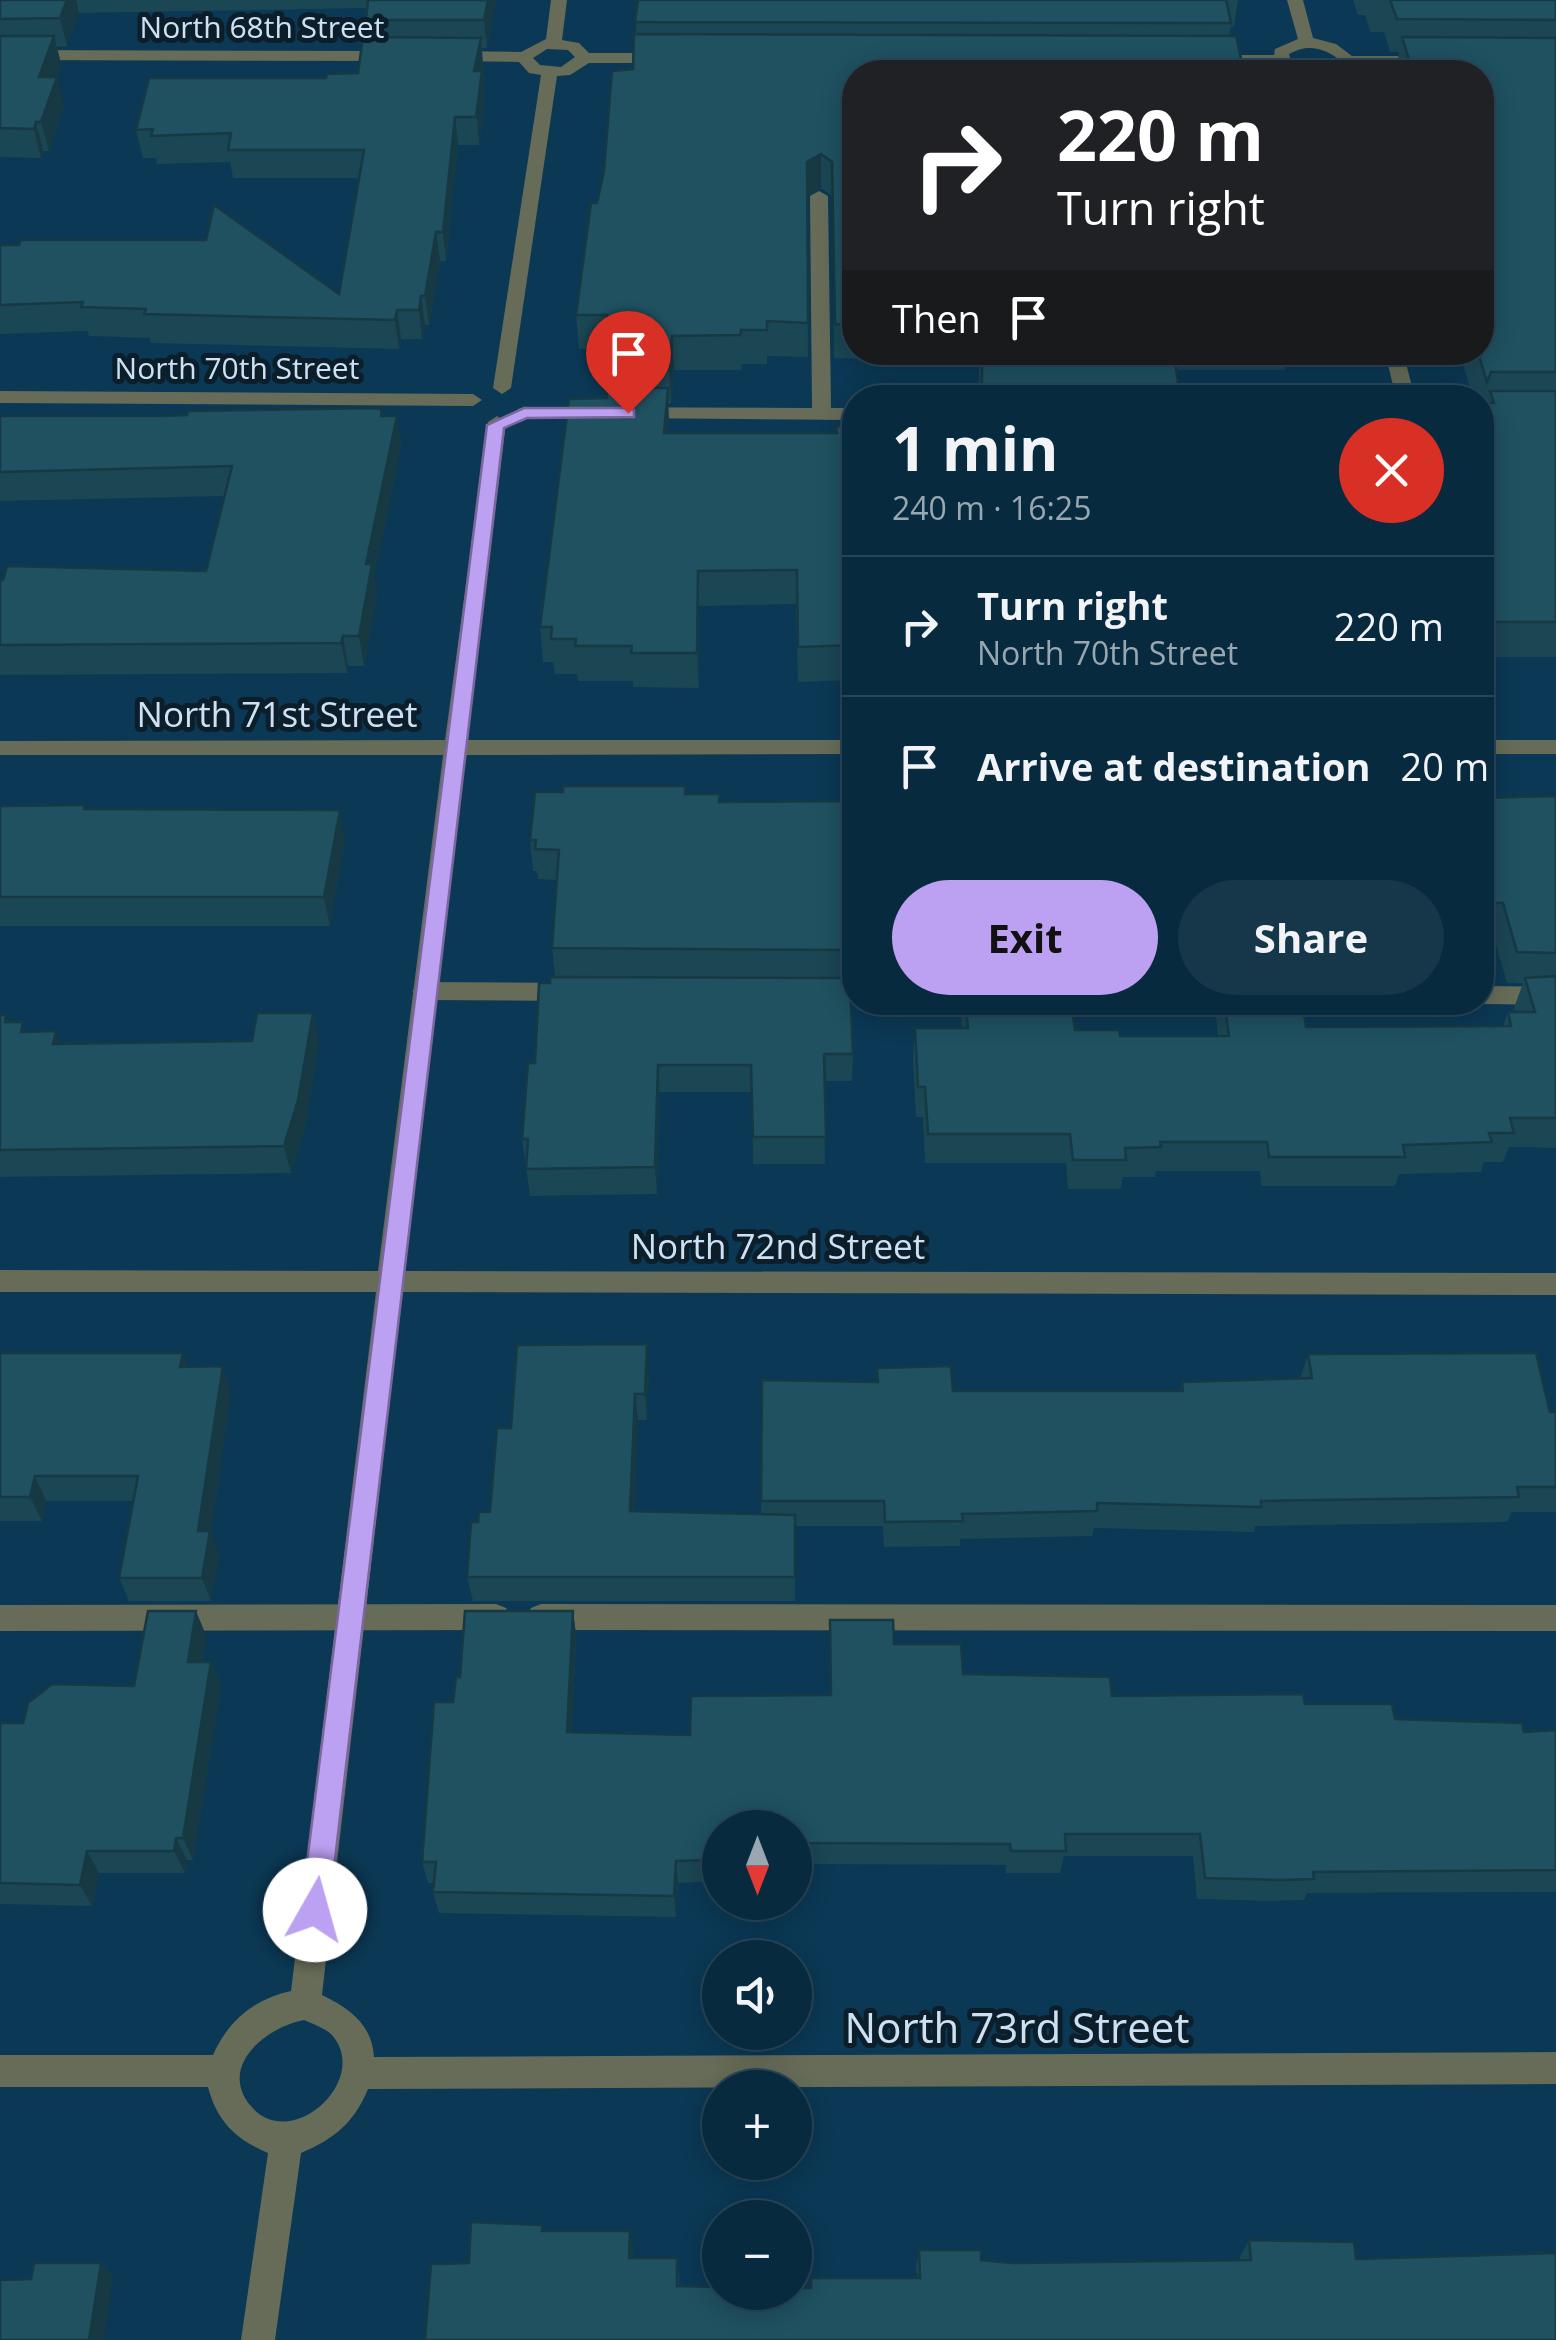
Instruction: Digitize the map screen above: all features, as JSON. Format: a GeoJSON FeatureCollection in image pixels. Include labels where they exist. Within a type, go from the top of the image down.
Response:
{"type":"FeatureCollection","features":[{"type":"Feature","properties":{"kind":"street"},"geometry":{"type":"LineString","coordinates":[[554,43],[559,0]]}},
{"type":"Feature","properties":{"kind":"street"},"geometry":{"type":"LineString","coordinates":[[1295,0],[1307,43]]}},
{"type":"Feature","properties":{"kind":"street"},"geometry":{"type":"LineString","coordinates":[[586,58],[573,46],[554,43],[534,47],[524,57],[528,67],[549,74],[572,70],[586,58],[683,58]]}},
{"type":"Feature","properties":{"kind":"street"},"geometry":{"type":"LineString","coordinates":[[1190,60],[1281,60],[1286,48],[1307,43],[1333,47],[1338,60]]}},
{"type":"Feature","properties":{"kind":"street","name":"North 68th Street"},"geometry":{"type":"LineString","coordinates":[[0,55],[412,56]]}},
{"type":"Feature","properties":{"kind":"street","name":"North 68th Street"},"geometry":{"type":"LineString","coordinates":[[432,56],[524,57]]}},
{"type":"Feature","properties":{"kind":"street"},"geometry":{"type":"LineString","coordinates":[[502,388],[549,74]]}},
{"type":"Feature","properties":{"kind":"street"},"geometry":{"type":"LineString","coordinates":[[820,196],[822,414]]}},
{"type":"Feature","properties":{"kind":"street"},"geometry":{"type":"LineString","coordinates":[[524,413],[525,396],[502,388],[474,400],[476,416],[497,422],[524,413],[842,414]]}},
{"type":"Feature","properties":{"kind":"street","name":"North 70th Street"},"geometry":{"type":"LineString","coordinates":[[0,397],[474,400]]}},
{"type":"Feature","properties":{"kind":"street"},"geometry":{"type":"LineString","coordinates":[[305,2004],[424,992],[497,422]]}},
{"type":"Feature","properties":{"kind":"street"},"geometry":{"type":"LineString","coordinates":[[1494,747],[1556,747]]}},
{"type":"Feature","properties":{"kind":"street","name":"North 71st Street"},"geometry":{"type":"LineString","coordinates":[[0,748],[842,748]]}},
{"type":"Feature","properties":{"kind":"street"},"geometry":{"type":"LineString","coordinates":[[424,992],[586,992]]}},
{"type":"Feature","properties":{"kind":"street"},"geometry":{"type":"LineString","coordinates":[[1494,996],[1556,996]]}},
{"type":"Feature","properties":{"kind":"street","name":"North 72nd Street"},"geometry":{"type":"LineString","coordinates":[[0,1281],[1556,1284]]}},
{"type":"Feature","properties":{"kind":"street"},"geometry":{"type":"LineString","coordinates":[[0,1618],[1556,1618]]}},
{"type":"Feature","properties":{"kind":"street"},"geometry":{"type":"LineString","coordinates":[[305,2004],[343,2020],[355,2037],[358,2072],[348,2103],[332,2120],[286,2140],[267,2137],[234,2112],[226,2092],[225,2071],[232,2049],[262,2014],[282,2005],[305,2004]]}},
{"type":"Feature","properties":{"kind":"street","name":"North 73rd Street"},"geometry":{"type":"LineString","coordinates":[[358,2072],[1556,2068]]}},
{"type":"Feature","properties":{"kind":"street"},"geometry":{"type":"LineString","coordinates":[[0,2071],[225,2071]]}},
{"type":"Feature","properties":{"kind":"street"},"geometry":{"type":"LineString","coordinates":[[258,2340],[286,2140]]}},
{"type":"Feature","properties":{"kind":"building"},"geometry":{"type":"Polygon","coordinates":[[[0,0],[67,0],[60,18],[0,19],[0,0]]]}},
{"type":"Feature","properties":{"kind":"building"},"geometry":{"type":"Polygon","coordinates":[[[368,0],[488,0],[484,20],[366,20],[368,0]]]}},
{"type":"Feature","properties":{"kind":"building"},"geometry":{"type":"Polygon","coordinates":[[[638,0],[1226,0],[1231,23],[635,22],[638,0]]]}},
{"type":"Feature","properties":{"kind":"building"},"geometry":{"type":"Polygon","coordinates":[[[1390,0],[1556,0],[1556,20],[1397,19],[1390,0]]]}},
{"type":"Feature","properties":{"kind":"building"},"geometry":{"type":"Polygon","coordinates":[[[634,34],[1236,36],[1241,60],[842,60],[842,324],[835,324],[832,162],[821,154],[807,162],[808,323],[767,321],[767,330],[741,330],[740,335],[672,336],[669,369],[607,369],[607,315],[576,315],[591,203],[597,203],[604,171],[612,71],[633,69],[634,34]]]}},
{"type":"Feature","properties":{"kind":"building"},"geometry":{"type":"Polygon","coordinates":[[[0,36],[54,36],[39,77],[57,77],[41,122],[36,122],[34,129],[0,128],[0,36]]]}},
{"type":"Feature","properties":{"kind":"building"},"geometry":{"type":"Polygon","coordinates":[[[363,37],[481,38],[474,71],[482,71],[476,117],[455,117],[443,232],[436,232],[419,310],[397,310],[395,320],[144,314],[146,309],[81,307],[83,302],[0,305],[0,245],[19,245],[21,240],[206,240],[214,205],[339,294],[364,150],[228,150],[231,133],[151,136],[153,129],[136,130],[149,78],[326,78],[327,74],[358,73],[363,37]]]}},
{"type":"Feature","properties":{"kind":"building"},"geometry":{"type":"Polygon","coordinates":[[[1402,37],[1556,38],[1556,372],[1491,372],[1487,382],[1482,365],[1494,365],[1494,60],[1409,60],[1402,37]]]}},
{"type":"Feature","properties":{"kind":"building"},"geometry":{"type":"Polygon","coordinates":[[[982,365],[1176,365],[1178,385],[982,385],[982,365]]]}},
{"type":"Feature","properties":{"kind":"building"},"geometry":{"type":"Polygon","coordinates":[[[607,387],[668,388],[664,433],[837,433],[836,426],[842,426],[842,645],[798,647],[797,570],[698,571],[697,653],[631,653],[632,646],[575,646],[576,639],[551,639],[552,627],[540,627],[569,399],[607,398],[607,387]]]}},
{"type":"Feature","properties":{"kind":"building"},"geometry":{"type":"Polygon","coordinates":[[[1494,391],[1556,391],[1556,622],[1494,622],[1494,391]]]}},
{"type":"Feature","properties":{"kind":"building"},"geometry":{"type":"Polygon","coordinates":[[[382,410],[381,416],[397,416],[366,564],[372,564],[359,636],[343,636],[341,643],[0,645],[0,580],[7,566],[206,571],[232,466],[0,472],[0,416],[160,416],[187,415],[188,411],[382,410]]]}},
{"type":"Feature","properties":{"kind":"building"},"geometry":{"type":"Polygon","coordinates":[[[563,786],[685,786],[685,794],[720,794],[719,802],[842,801],[842,950],[552,948],[559,850],[535,849],[536,840],[530,840],[535,792],[563,792],[563,786]]]}},
{"type":"Feature","properties":{"kind":"building"},"geometry":{"type":"Polygon","coordinates":[[[1556,796],[1556,953],[1517,952],[1503,903],[1494,903],[1494,798],[1556,796]]]}},
{"type":"Feature","properties":{"kind":"building"},"geometry":{"type":"Polygon","coordinates":[[[85,805],[84,809],[340,810],[324,897],[0,897],[0,806],[85,805]]]}},
{"type":"Feature","properties":{"kind":"building"},"geometry":{"type":"Polygon","coordinates":[[[1556,976],[1556,1118],[1510,1118],[1514,1133],[1489,1133],[1492,1142],[1403,1145],[1405,1157],[1269,1157],[1267,1142],[1160,1142],[1161,1147],[1125,1148],[1126,1160],[1073,1160],[1070,1134],[928,1134],[925,1087],[918,1087],[915,1028],[968,1028],[966,1015],[1073,1015],[1075,1030],[1119,1030],[1120,1036],[1229,1036],[1226,1015],[1304,1015],[1306,1027],[1511,1026],[1508,1012],[1535,1012],[1525,978],[1556,976]]]}},
{"type":"Feature","properties":{"kind":"building"},"geometry":{"type":"Polygon","coordinates":[[[550,977],[842,978],[842,1015],[851,1015],[853,1054],[824,1054],[826,1137],[753,1137],[751,1065],[658,1065],[655,1167],[526,1169],[528,1139],[522,1139],[528,1063],[535,1063],[539,983],[550,983],[550,977]]]}},
{"type":"Feature","properties":{"kind":"building"},"geometry":{"type":"Polygon","coordinates":[[[257,1013],[313,1013],[298,1100],[284,1146],[0,1150],[0,1015],[6,1015],[5,1022],[23,1022],[21,1032],[56,1031],[53,1044],[252,1041],[257,1013]]]}},
{"type":"Feature","properties":{"kind":"building"},"geometry":{"type":"Polygon","coordinates":[[[647,1344],[645,1394],[635,1394],[630,1511],[795,1515],[795,1577],[467,1577],[471,1522],[478,1522],[479,1512],[490,1512],[497,1428],[511,1428],[517,1345],[647,1344]]]}},
{"type":"Feature","properties":{"kind":"building"},"geometry":{"type":"Polygon","coordinates":[[[0,1353],[183,1353],[180,1367],[223,1366],[198,1531],[210,1531],[202,1578],[119,1578],[138,1476],[35,1476],[30,1497],[0,1497],[0,1353]]]}},
{"type":"Feature","properties":{"kind":"building"},"geometry":{"type":"Polygon","coordinates":[[[1536,1353],[1550,1412],[1556,1412],[1556,1487],[1517,1487],[1519,1497],[1261,1501],[1261,1507],[1097,1503],[1097,1511],[962,1514],[963,1521],[885,1522],[884,1501],[761,1501],[762,1380],[878,1382],[877,1368],[951,1366],[953,1391],[1183,1391],[1182,1382],[1312,1378],[1308,1354],[1536,1353]]]}},
{"type":"Feature","properties":{"kind":"building"},"geometry":{"type":"Polygon","coordinates":[[[148,1611],[196,1611],[188,1662],[211,1662],[183,1838],[176,1838],[174,1851],[87,1851],[80,1885],[0,1883],[0,1723],[23,1723],[28,1703],[52,1684],[134,1686],[148,1611]]]}},
{"type":"Feature","properties":{"kind":"building"},"geometry":{"type":"Polygon","coordinates":[[[465,1611],[573,1611],[567,1732],[690,1735],[691,1696],[831,1695],[830,1620],[893,1620],[894,1644],[961,1644],[963,1674],[1110,1677],[1112,1696],[1303,1694],[1305,1704],[1392,1704],[1395,1719],[1522,1723],[1524,1732],[1556,1730],[1556,1870],[1313,1872],[1314,1879],[1280,1880],[1205,1878],[1200,1834],[1065,1834],[1066,1851],[1011,1851],[1010,1844],[812,1843],[812,1810],[702,1810],[702,1860],[676,1861],[674,1896],[433,1892],[436,1862],[422,1862],[434,1702],[453,1702],[456,1677],[460,1677],[465,1611]]]}},
{"type":"Feature","properties":{"kind":"building"},"geometry":{"type":"Polygon","coordinates":[[[471,2222],[542,2225],[542,2231],[630,2231],[629,2258],[677,2258],[677,2286],[702,2287],[702,2310],[812,2310],[812,2278],[920,2278],[919,2250],[981,2250],[981,2260],[1012,2263],[1251,2260],[1249,2240],[1354,2242],[1356,2259],[1556,2253],[1556,2340],[425,2340],[431,2264],[469,2263],[471,2222]]]}},
{"type":"Feature","properties":{"kind":"building"},"geometry":{"type":"Polygon","coordinates":[[[34,2263],[101,2263],[89,2340],[0,2340],[0,2280],[31,2279],[34,2263]]]}},
{"type":"Feature","properties":{"kind":"route"},"geometry":{"type":"LineString","coordinates":[[315,1910],[496,425],[524,413],[628,413]]}}]}
